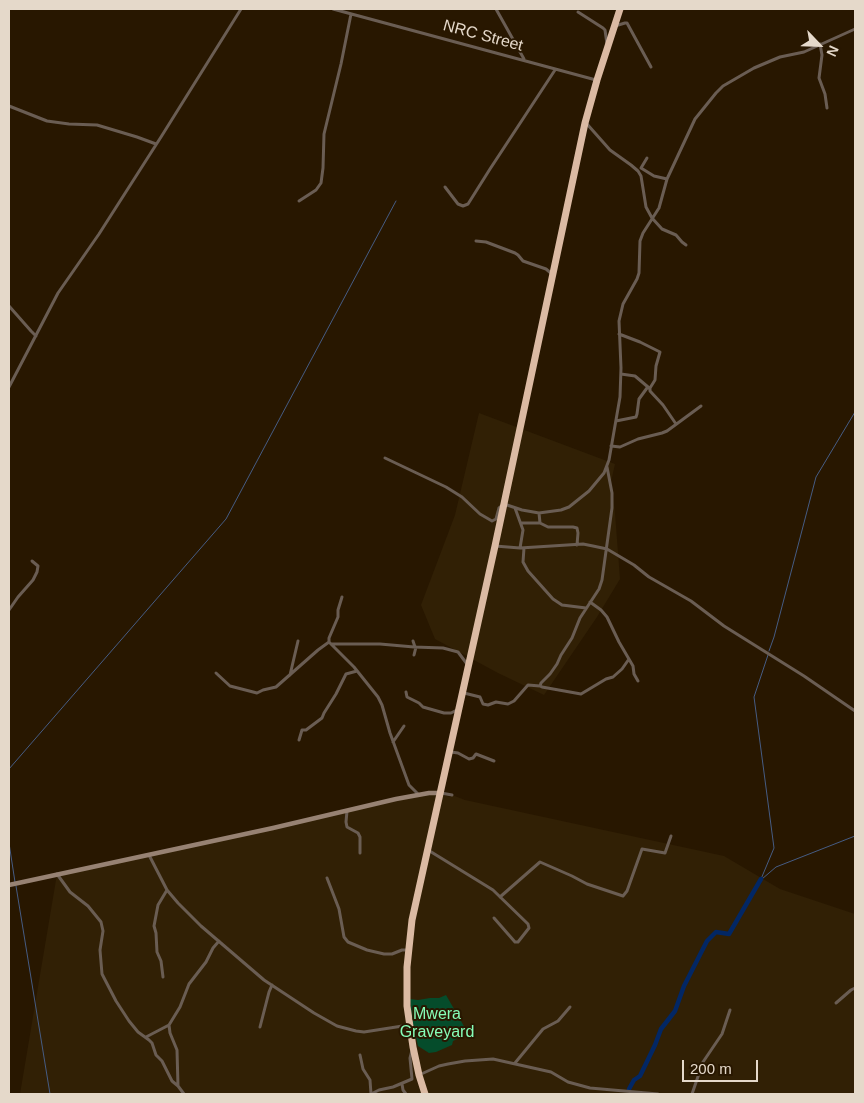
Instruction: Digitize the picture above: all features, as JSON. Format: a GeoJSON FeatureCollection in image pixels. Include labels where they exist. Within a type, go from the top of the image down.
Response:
{"type":"FeatureCollection","features":[{"type":"Feature","properties":{"kind":"highway"},"geometry":{"type":"LineString","coordinates":[[425,1094],[419,1075],[409,1025],[407,995],[408,950],[412,920],[460,709],[585,123],[620,9]]}},
{"type":"Feature","properties":{"kind":"street"},"geometry":{"type":"LineString","coordinates":[[9,388],[62,288],[241,9]]}},
{"type":"Feature","properties":{"kind":"street","name":"NRC Street"},"geometry":{"type":"LineString","coordinates":[[333,9],[597,80]]}},
{"type":"Feature","properties":{"kind":"street"},"geometry":{"type":"LineString","coordinates":[[496,9],[524,60]]}},
{"type":"Feature","properties":{"kind":"street"},"geometry":{"type":"LineString","coordinates":[[578,12],[605,30],[608,47]]}},
{"type":"Feature","properties":{"kind":"street"},"geometry":{"type":"LineString","coordinates":[[299,201],[316,190],[320,184],[323,168],[324,134],[351,14]]}},
{"type":"Feature","properties":{"kind":"street"},"geometry":{"type":"LineString","coordinates":[[614,26],[627,23],[651,67]]}},
{"type":"Feature","properties":{"kind":"street"},"geometry":{"type":"LineString","coordinates":[[385,458],[446,487],[462,497],[480,514],[492,520],[495,520],[498,510],[504,504],[539,513],[561,510],[569,507],[589,491],[604,473],[607,466],[620,397],[619,321],[623,304],[639,273],[640,241],[659,208],[667,179],[695,120],[723,86],[754,68],[780,57],[804,52],[855,29]]}},
{"type":"Feature","properties":{"kind":"street"},"geometry":{"type":"LineString","coordinates":[[820,44],[822,55],[819,78],[826,94],[827,108]]}},
{"type":"Feature","properties":{"kind":"street"},"geometry":{"type":"LineString","coordinates":[[444,187],[458,204],[464,206],[468,204],[555,70]]}},
{"type":"Feature","properties":{"kind":"street"},"geometry":{"type":"LineString","coordinates":[[9,106],[47,122],[100,125],[156,144]]}},
{"type":"Feature","properties":{"kind":"street"},"geometry":{"type":"LineString","coordinates":[[585,123],[610,150],[631,165],[654,176],[667,179]]}},
{"type":"Feature","properties":{"kind":"street"},"geometry":{"type":"LineString","coordinates":[[647,158],[640,170],[646,207],[652,218],[662,229],[676,235],[686,245]]}},
{"type":"Feature","properties":{"kind":"street"},"geometry":{"type":"LineString","coordinates":[[476,241],[486,242],[517,254],[523,261],[553,274]]}},
{"type":"Feature","properties":{"kind":"street"},"geometry":{"type":"LineString","coordinates":[[9,306],[36,336]]}},
{"type":"Feature","properties":{"kind":"street"},"geometry":{"type":"LineString","coordinates":[[616,420],[636,417],[639,399],[655,380],[660,352],[618,334]]}},
{"type":"Feature","properties":{"kind":"street"},"geometry":{"type":"LineString","coordinates":[[621,374],[635,376],[649,388],[676,424]]}},
{"type":"Feature","properties":{"kind":"street"},"geometry":{"type":"LineString","coordinates":[[611,446],[620,447],[638,438],[662,433],[701,406]]}},
{"type":"Feature","properties":{"kind":"street"},"geometry":{"type":"LineString","coordinates":[[540,686],[557,664],[572,638],[580,618],[599,589],[602,580],[611,521],[612,498],[607,466]]}},
{"type":"Feature","properties":{"kind":"street"},"geometry":{"type":"LineString","coordinates":[[514,508],[521,523],[524,564],[534,579],[553,599],[562,605],[586,608]]}},
{"type":"Feature","properties":{"kind":"street"},"geometry":{"type":"LineString","coordinates":[[539,513],[540,523]]}},
{"type":"Feature","properties":{"kind":"street"},"geometry":{"type":"LineString","coordinates":[[521,523],[540,523],[550,527],[577,528],[577,545]]}},
{"type":"Feature","properties":{"kind":"street"},"geometry":{"type":"LineString","coordinates":[[495,546],[522,548],[588,545],[607,550],[691,602],[724,626],[804,676],[855,711]]}},
{"type":"Feature","properties":{"kind":"street"},"geometry":{"type":"LineString","coordinates":[[9,610],[33,580],[37,572],[38,566],[32,561]]}},
{"type":"Feature","properties":{"kind":"street"},"geometry":{"type":"LineString","coordinates":[[342,597],[338,617],[329,638],[330,643],[357,671],[378,697],[409,785],[418,795]]}},
{"type":"Feature","properties":{"kind":"street"},"geometry":{"type":"LineString","coordinates":[[590,602],[605,614],[633,666],[634,674],[638,681]]}},
{"type":"Feature","properties":{"kind":"street"},"geometry":{"type":"LineString","coordinates":[[413,640],[416,647],[414,655]]}},
{"type":"Feature","properties":{"kind":"street"},"geometry":{"type":"LineString","coordinates":[[290,676],[298,641]]}},
{"type":"Feature","properties":{"kind":"street"},"geometry":{"type":"LineString","coordinates":[[216,673],[230,686],[257,693],[276,687],[318,650],[330,643],[443,648],[458,652],[469,666]]}},
{"type":"Feature","properties":{"kind":"street"},"geometry":{"type":"LineString","coordinates":[[463,693],[480,697],[481,702],[485,705],[496,702],[506,704],[514,701],[528,685],[581,694],[606,679],[613,677],[629,659]]}},
{"type":"Feature","properties":{"kind":"street"},"geometry":{"type":"LineString","coordinates":[[299,740],[302,730],[306,730],[322,718],[346,674],[357,671]]}},
{"type":"Feature","properties":{"kind":"street"},"geometry":{"type":"LineString","coordinates":[[406,692],[407,697],[423,707],[444,713],[451,713],[460,709]]}},
{"type":"Feature","properties":{"kind":"street"},"geometry":{"type":"LineString","coordinates":[[393,742],[404,726]]}},
{"type":"Feature","properties":{"kind":"street"},"geometry":{"type":"LineString","coordinates":[[450,751],[469,759],[473,758],[476,754],[494,761]]}},
{"type":"Feature","properties":{"kind":"street"},"geometry":{"type":"LineString","coordinates":[[9,885],[418,795],[440,793],[452,795]]}},
{"type":"Feature","properties":{"kind":"street"},"geometry":{"type":"LineString","coordinates":[[347,810],[347,827],[358,833],[360,837],[360,853]]}},
{"type":"Feature","properties":{"kind":"street"},"geometry":{"type":"LineString","coordinates":[[500,897],[540,862],[587,884],[622,896],[627,891],[642,849],[665,852],[671,836]]}},
{"type":"Feature","properties":{"kind":"street"},"geometry":{"type":"LineString","coordinates":[[428,849],[484,883],[528,924],[529,928],[518,942],[515,942],[494,918]]}},
{"type":"Feature","properties":{"kind":"street"},"geometry":{"type":"LineString","coordinates":[[149,855],[167,890],[201,926],[264,980],[327,1022],[356,1032],[409,1025]]}},
{"type":"Feature","properties":{"kind":"street"},"geometry":{"type":"LineString","coordinates":[[57,874],[70,892],[88,906],[101,922],[103,930],[100,950],[102,972],[116,1001],[129,1021],[138,1032],[152,1043],[154,1052],[162,1062],[172,1081],[184,1094]]}},
{"type":"Feature","properties":{"kind":"street"},"geometry":{"type":"LineString","coordinates":[[327,878],[339,909],[344,937],[348,942],[372,952],[384,954],[408,950]]}},
{"type":"Feature","properties":{"kind":"street"},"geometry":{"type":"LineString","coordinates":[[163,977],[161,961],[157,952],[154,926],[158,905],[167,890]]}},
{"type":"Feature","properties":{"kind":"street"},"geometry":{"type":"LineString","coordinates":[[146,1037],[169,1024],[180,1007],[189,984],[219,941]]}},
{"type":"Feature","properties":{"kind":"street"},"geometry":{"type":"LineString","coordinates":[[260,1027],[272,985]]}},
{"type":"Feature","properties":{"kind":"street"},"geometry":{"type":"LineString","coordinates":[[836,1003],[855,988]]}},
{"type":"Feature","properties":{"kind":"street"},"geometry":{"type":"LineString","coordinates":[[514,1063],[543,1029],[558,1021],[570,1007]]}},
{"type":"Feature","properties":{"kind":"street"},"geometry":{"type":"LineString","coordinates":[[692,1094],[704,1062],[724,1029],[730,1010]]}},
{"type":"Feature","properties":{"kind":"street"},"geometry":{"type":"LineString","coordinates":[[169,1024],[170,1033],[177,1050],[178,1086]]}},
{"type":"Feature","properties":{"kind":"street"},"geometry":{"type":"LineString","coordinates":[[360,1054],[363,1069],[370,1080],[371,1094],[379,1090],[393,1088],[411,1080],[410,1058],[413,1047]]}},
{"type":"Feature","properties":{"kind":"street"},"geometry":{"type":"LineString","coordinates":[[419,1075],[439,1066],[465,1061],[493,1059],[551,1072],[568,1082],[590,1088],[658,1094]]}},
{"type":"Feature","properties":{"kind":"street"},"geometry":{"type":"LineString","coordinates":[[402,1084],[406,1094]]}},
{"type":"Feature","properties":{"kind":"shaded area"},"geometry":{"type":"Polygon","coordinates":[[[479,413],[615,464],[611,482],[620,579],[597,617],[544,695],[435,639],[421,605],[455,515],[479,413]]]}},
{"type":"Feature","properties":{"kind":"shaded area"},"geometry":{"type":"Polygon","coordinates":[[[434,793],[451,797],[452,795],[465,800],[724,856],[780,889],[855,914],[855,1094],[20,1094],[57,874],[434,793]]]}},
{"type":"Feature","properties":{"kind":"green space","name":"Mwera Graveyard"},"geometry":{"type":"Polygon","coordinates":[[[446,995],[465,1028],[457,1039],[453,1041],[452,1045],[429,1053],[418,1046],[410,999],[439,998],[446,995]]]}},
{"type":"Feature","properties":{"kind":"waterway"},"geometry":{"type":"LineString","coordinates":[[9,769],[226,519],[396,201]]}},
{"type":"Feature","properties":{"kind":"waterway"},"geometry":{"type":"LineString","coordinates":[[769,651],[816,477],[855,412]]}},
{"type":"Feature","properties":{"kind":"waterway"},"geometry":{"type":"LineString","coordinates":[[761,879],[774,848],[754,697],[768,655]]}},
{"type":"Feature","properties":{"kind":"waterway"},"geometry":{"type":"LineString","coordinates":[[762,879],[776,867],[855,836]]}},
{"type":"Feature","properties":{"kind":"waterway"},"geometry":{"type":"LineString","coordinates":[[9,843],[15,882]]}},
{"type":"Feature","properties":{"kind":"waterway"},"geometry":{"type":"LineString","coordinates":[[629,1089],[634,1080],[640,1076],[661,1029],[675,1011],[684,986],[707,941],[716,932],[729,934],[761,879]]}},
{"type":"Feature","properties":{"kind":"waterway"},"geometry":{"type":"LineString","coordinates":[[16,886],[50,1094]]}}]}
